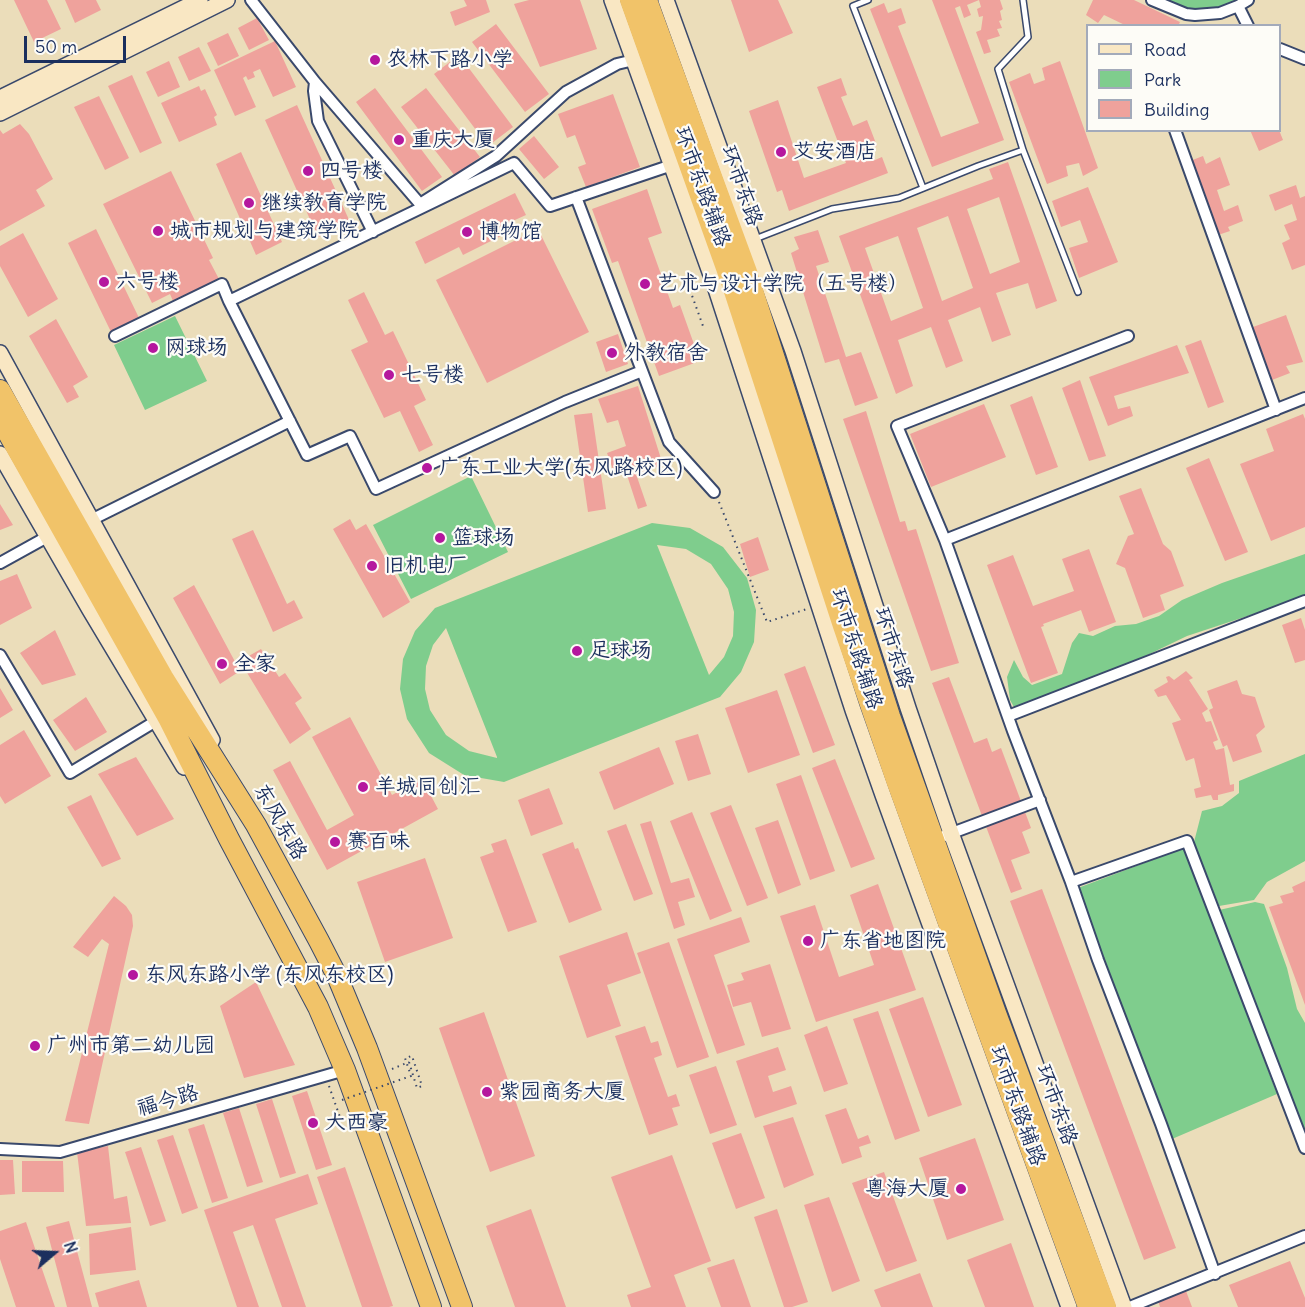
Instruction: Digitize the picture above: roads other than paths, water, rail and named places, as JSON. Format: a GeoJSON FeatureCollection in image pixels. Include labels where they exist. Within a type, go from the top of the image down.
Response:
{"type":"FeatureCollection","features":[{"type":"Feature","properties":{"kind":"highway","name":"环市东路"},"geometry":{"type":"LineString","coordinates":[[630,0],[731,282],[843,626],[900,791],[1088,1307]]}},
{"type":"Feature","properties":{"kind":"highway","name":"环市东路"},"geometry":{"type":"LineString","coordinates":[[647,0],[730,223],[795,416],[874,671],[942,837],[1106,1307]]}},
{"type":"Feature","properties":{"kind":"highway","name":"东风东路"},"geometry":{"type":"LineString","coordinates":[[0,390],[11,441],[256,825],[319,941],[353,1012],[462,1307]]}},
{"type":"Feature","properties":{"kind":"highway","name":"东风东路"},"geometry":{"type":"LineString","coordinates":[[0,419],[172,726],[228,839],[304,979],[345,1070],[431,1307]]}},
{"type":"Feature","properties":{"kind":"main road"},"geometry":{"type":"LineString","coordinates":[[0,98],[200,0]]}},
{"type":"Feature","properties":{"kind":"main road"},"geometry":{"type":"LineString","coordinates":[[0,113],[227,0]]}},
{"type":"Feature","properties":{"kind":"main road","name":"环市东路辅路"},"geometry":{"type":"LineString","coordinates":[[612,0],[741,362],[857,721],[1070,1307]]}},
{"type":"Feature","properties":{"kind":"main road","name":"环市东路辅路"},"geometry":{"type":"LineString","coordinates":[[666,0],[796,362],[908,708],[942,837],[1124,1307]]}},
{"type":"Feature","properties":{"kind":"main road"},"geometry":{"type":"LineString","coordinates":[[0,353],[188,693],[256,825]]}},
{"type":"Feature","properties":{"kind":"main road"},"geometry":{"type":"LineString","coordinates":[[11,441],[47,537],[228,839]]}},
{"type":"Feature","properties":{"kind":"street"},"geometry":{"type":"LineString","coordinates":[[251,0],[315,81],[420,204],[496,156],[566,92],[617,64],[634,60]]}},
{"type":"Feature","properties":{"kind":"street"},"geometry":{"type":"LineString","coordinates":[[1152,0],[1186,14],[1193,20],[1220,13],[1243,3],[1248,24]]}},
{"type":"Feature","properties":{"kind":"street"},"geometry":{"type":"LineString","coordinates":[[1281,49],[1305,59]]}},
{"type":"Feature","properties":{"kind":"street"},"geometry":{"type":"LineString","coordinates":[[315,81],[314,92],[318,121],[372,232]]}},
{"type":"Feature","properties":{"kind":"street"},"geometry":{"type":"LineString","coordinates":[[1176,132],[1276,410]]}},
{"type":"Feature","properties":{"kind":"street"},"geometry":{"type":"LineString","coordinates":[[230,301],[514,163],[550,206],[672,165]]}},
{"type":"Feature","properties":{"kind":"street"},"geometry":{"type":"LineString","coordinates":[[576,197],[669,442],[714,492]]}},
{"type":"Feature","properties":{"kind":"street"},"geometry":{"type":"LineString","coordinates":[[115,336],[222,284],[307,455],[350,436],[376,489],[565,402],[642,371]]}},
{"type":"Feature","properties":{"kind":"street"},"geometry":{"type":"LineString","coordinates":[[1128,336],[897,426],[945,540],[1215,1274]]}},
{"type":"Feature","properties":{"kind":"street"},"geometry":{"type":"LineString","coordinates":[[945,540],[1305,398]]}},
{"type":"Feature","properties":{"kind":"street"},"geometry":{"type":"LineString","coordinates":[[93,519],[290,421]]}},
{"type":"Feature","properties":{"kind":"street"},"geometry":{"type":"LineString","coordinates":[[0,562],[47,537]]}},
{"type":"Feature","properties":{"kind":"street"},"geometry":{"type":"LineString","coordinates":[[1008,716],[1305,601]]}},
{"type":"Feature","properties":{"kind":"street"},"geometry":{"type":"LineString","coordinates":[[0,655],[70,773],[156,721]]}},
{"type":"Feature","properties":{"kind":"street"},"geometry":{"type":"LineString","coordinates":[[942,837],[1040,800]]}},
{"type":"Feature","properties":{"kind":"street"},"geometry":{"type":"LineString","coordinates":[[1071,882],[1187,841],[1305,1148]]}},
{"type":"Feature","properties":{"kind":"street","name":"福今路"},"geometry":{"type":"LineString","coordinates":[[0,1149],[60,1152],[345,1070]]}},
{"type":"Feature","properties":{"kind":"street"},"geometry":{"type":"LineString","coordinates":[[1130,1307],[1305,1236]]}},
{"type":"Feature","properties":{"kind":"lane"},"geometry":{"type":"LineString","coordinates":[[868,0],[853,6],[923,189]]}},
{"type":"Feature","properties":{"kind":"lane"},"geometry":{"type":"LineString","coordinates":[[1023,0],[1028,38],[999,69],[1023,150],[1078,292]]}},
{"type":"Feature","properties":{"kind":"lane"},"geometry":{"type":"LineString","coordinates":[[754,240],[832,209],[899,198],[1023,150]]}},
{"type":"Feature","properties":{"kind":"place","name":"农林下路小学"},"geometry":{"type":"Point","coordinates":[375,60]}},
{"type":"Feature","properties":{"kind":"place","name":"重庆大厦"},"geometry":{"type":"Point","coordinates":[399,140]}},
{"type":"Feature","properties":{"kind":"place","name":"艾安酒店"},"geometry":{"type":"Point","coordinates":[781,152]}},
{"type":"Feature","properties":{"kind":"place","name":"四号楼"},"geometry":{"type":"Point","coordinates":[308,171]}},
{"type":"Feature","properties":{"kind":"place","name":"继续教育学院"},"geometry":{"type":"Point","coordinates":[249,203]}},
{"type":"Feature","properties":{"kind":"place","name":"城市规划与建筑学院"},"geometry":{"type":"Point","coordinates":[158,231]}},
{"type":"Feature","properties":{"kind":"place","name":"博物馆"},"geometry":{"type":"Point","coordinates":[467,232]}},
{"type":"Feature","properties":{"kind":"place","name":"六号楼"},"geometry":{"type":"Point","coordinates":[104,282]}},
{"type":"Feature","properties":{"kind":"place","name":"艺术与设计学院（五号楼）"},"geometry":{"type":"Point","coordinates":[645,284]}},
{"type":"Feature","properties":{"kind":"place","name":"网球场"},"geometry":{"type":"Point","coordinates":[153,348]}},
{"type":"Feature","properties":{"kind":"place","name":"外教宿舍"},"geometry":{"type":"Point","coordinates":[612,353]}},
{"type":"Feature","properties":{"kind":"place","name":"七号楼"},"geometry":{"type":"Point","coordinates":[389,375]}},
{"type":"Feature","properties":{"kind":"place","name":"广东工业大学(东风路校区)"},"geometry":{"type":"Point","coordinates":[427,468]}},
{"type":"Feature","properties":{"kind":"place","name":"篮球场"},"geometry":{"type":"Point","coordinates":[440,538]}},
{"type":"Feature","properties":{"kind":"place","name":"旧机电厂"},"geometry":{"type":"Point","coordinates":[372,566]}},
{"type":"Feature","properties":{"kind":"place","name":"足球场"},"geometry":{"type":"Point","coordinates":[577,651]}},
{"type":"Feature","properties":{"kind":"place","name":"全家"},"geometry":{"type":"Point","coordinates":[222,664]}},
{"type":"Feature","properties":{"kind":"place","name":"羊城同创汇"},"geometry":{"type":"Point","coordinates":[363,787]}},
{"type":"Feature","properties":{"kind":"place","name":"赛百味"},"geometry":{"type":"Point","coordinates":[335,842]}},
{"type":"Feature","properties":{"kind":"place","name":"广东省地图院"},"geometry":{"type":"Point","coordinates":[808,941]}},
{"type":"Feature","properties":{"kind":"place","name":"东风东路小学 (东风东校区)"},"geometry":{"type":"Point","coordinates":[133,975]}},
{"type":"Feature","properties":{"kind":"place","name":"广州市第二幼儿园"},"geometry":{"type":"Point","coordinates":[35,1046]}},
{"type":"Feature","properties":{"kind":"place","name":"紫园商务大厦"},"geometry":{"type":"Point","coordinates":[487,1092]}},
{"type":"Feature","properties":{"kind":"place","name":"大西豪"},"geometry":{"type":"Point","coordinates":[313,1123]}},
{"type":"Feature","properties":{"kind":"place","name":"粤海大厦"},"geometry":{"type":"Point","coordinates":[961,1189]}}]}
